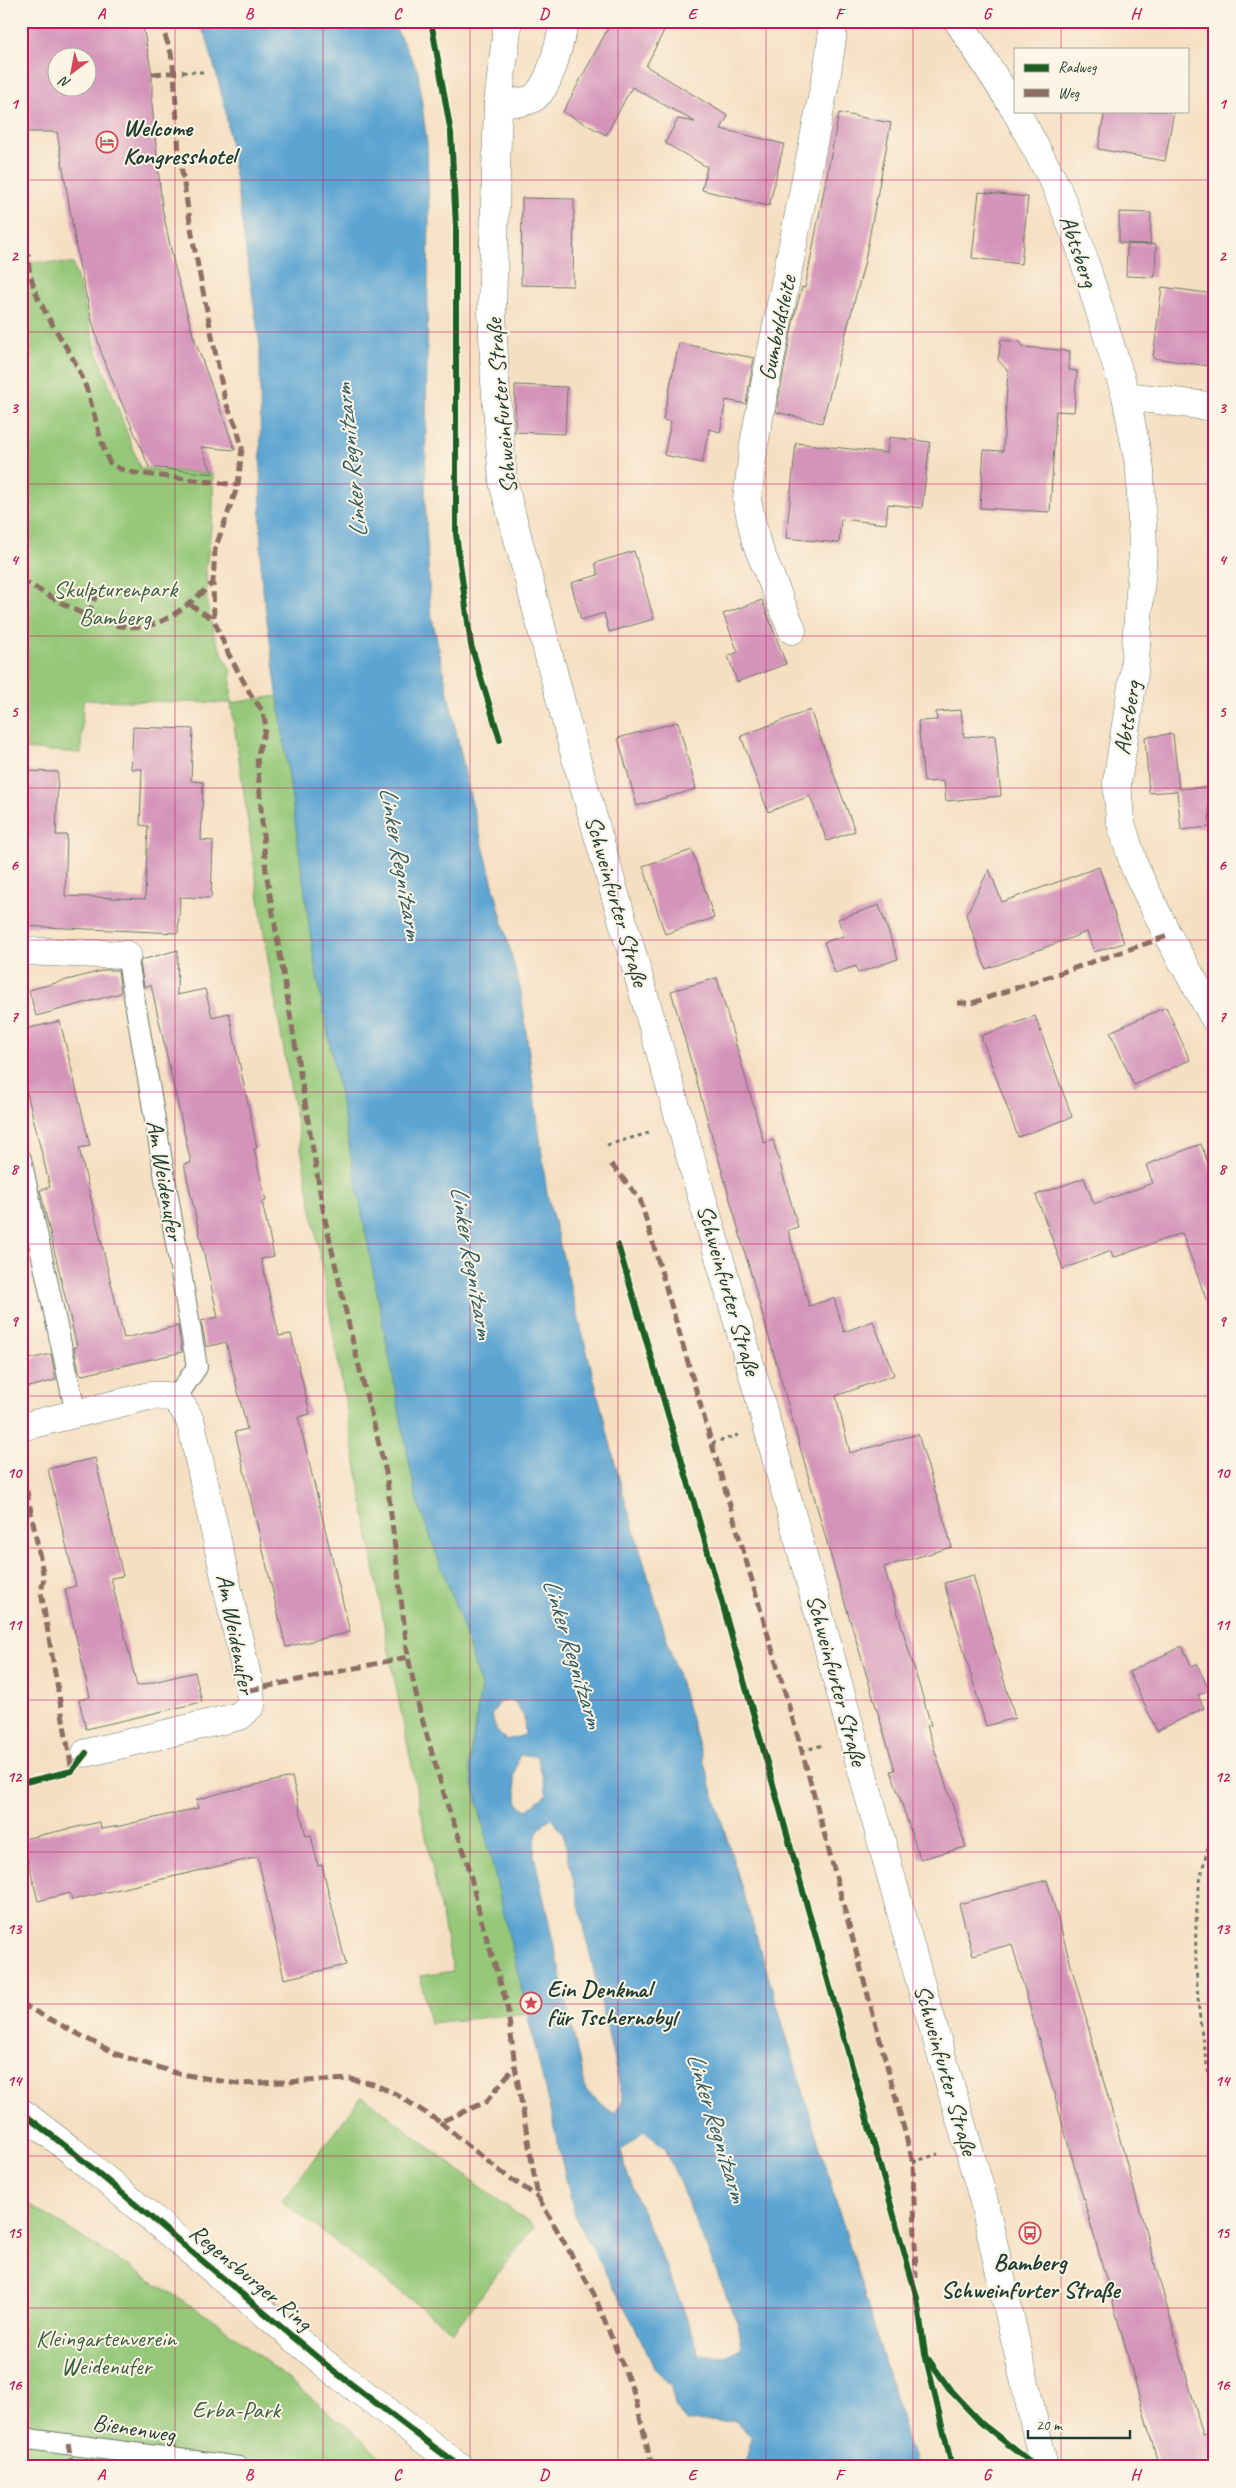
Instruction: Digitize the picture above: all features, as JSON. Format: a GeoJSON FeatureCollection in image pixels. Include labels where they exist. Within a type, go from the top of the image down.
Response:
{"type":"FeatureCollection","features":[{"type":"Feature","properties":{"kind":"street","name":"Schweinfurter Straße"},"geometry":{"type":"LineString","coordinates":[[508,21],[498,103],[492,310],[494,382],[503,482],[578,764],[759,1396],[918,1978],[983,2198],[1044,2467]]}},
{"type":"Feature","properties":{"kind":"street"},"geometry":{"type":"LineString","coordinates":[[498,103],[521,102],[535,97],[544,86],[565,21]]}},
{"type":"Feature","properties":{"kind":"street","name":"Gumboldsleite"},"geometry":{"type":"LineString","coordinates":[[792,630],[756,542],[747,500],[754,444],[764,389],[827,73],[832,38],[832,21]]}},
{"type":"Feature","properties":{"kind":"street","name":"Abtsberg"},"geometry":{"type":"LineString","coordinates":[[958,21],[1014,108]]}},
{"type":"Feature","properties":{"kind":"street","name":"Abtsberg"},"geometry":{"type":"LineString","coordinates":[[1016,112],[1056,186],[1079,244],[1126,396],[1140,470],[1143,551],[1134,673],[1117,783],[1120,820],[1135,868],[1168,936],[1215,1019]]}},
{"type":"Feature","properties":{"kind":"street"},"geometry":{"type":"LineString","coordinates":[[1126,396],[1215,407]]}},
{"type":"Feature","properties":{"kind":"street"},"geometry":{"type":"LineString","coordinates":[[21,951],[128,955]]}},
{"type":"Feature","properties":{"kind":"street"},"geometry":{"type":"LineString","coordinates":[[21,1427],[149,1396],[165,1395],[176,1398]]}},
{"type":"Feature","properties":{"kind":"street","name":"Am Weidenufer"},"geometry":{"type":"LineString","coordinates":[[86,1753],[240,1716],[251,1704],[250,1690],[191,1422],[176,1398]]}},
{"type":"Feature","properties":{"kind":"street","name":"Regensburger Ring"},"geometry":{"type":"LineString","coordinates":[[21,2112],[73,2152],[330,2368],[460,2467]]}},
{"type":"Feature","properties":{"kind":"lane","name":"Am Weidenufer"},"geometry":{"type":"LineString","coordinates":[[128,955],[196,1367],[176,1398]]}},
{"type":"Feature","properties":{"kind":"lane"},"geometry":{"type":"LineString","coordinates":[[21,1160],[76,1414]]}},
{"type":"Feature","properties":{"kind":"lane","name":"Bienenweg"},"geometry":{"type":"LineString","coordinates":[[21,2438],[238,2467]]}},
{"type":"Feature","properties":{"kind":"path"},"geometry":{"type":"LineString","coordinates":[[183,72],[206,72]]}},
{"type":"Feature","properties":{"kind":"path"},"geometry":{"type":"LineString","coordinates":[[607,1145],[681,1124]]}},
{"type":"Feature","properties":{"kind":"path"},"geometry":{"type":"LineString","coordinates":[[1215,1824],[1199,1893],[1197,1956],[1201,2025],[1215,2097]]}},
{"type":"Feature","properties":{"kind":"green space","name":"Skulpturenpark Bamberg"},"geometry":{"type":"Polygon","coordinates":[[[21,261],[73,264],[98,355],[140,468],[213,474],[213,511],[206,569],[207,604],[214,635],[231,672],[231,703],[83,700],[81,753],[21,749],[21,261]]]}},
{"type":"Feature","properties":{"kind":"green space"},"geometry":{"type":"Polygon","coordinates":[[[278,696],[315,966],[462,1623],[481,1687],[469,1765],[529,2013],[430,2023],[420,1976],[453,1971],[388,1647],[266,948],[231,703],[278,696]]]}},
{"type":"Feature","properties":{"kind":"green space"},"geometry":{"type":"Polygon","coordinates":[[[362,2096],[534,2227],[453,2332],[282,2201],[362,2096]]]}},
{"type":"Feature","properties":{"kind":"green space","name":"Kleingartenverein Weidenufer"},"geometry":{"type":"Polygon","coordinates":[[[21,2199],[220,2324],[357,2435],[392,2467],[21,2467],[21,2199]]]}},
{"type":"Feature","properties":{"kind":"water","name":"Linker Regnitzarm"},"geometry":{"type":"Polygon","coordinates":[[[197,21],[392,21],[418,71],[427,145],[429,213],[425,498],[430,608],[469,792],[521,992],[547,1194],[622,1490],[916,2467],[744,2467],[752,2437],[735,2421],[686,2422],[675,2406],[671,2386],[654,2367],[632,2321],[575,2217],[469,1765],[481,1687],[462,1623],[416,1498],[315,966],[261,576],[260,346],[225,107],[207,39],[197,21]],[[514,1701],[500,1702],[491,1715],[497,1731],[506,1740],[525,1735],[524,1717],[514,1701]],[[519,1755],[514,1778],[518,1803],[527,1810],[547,1794],[537,1756],[519,1755]],[[552,1818],[537,1833],[534,1855],[586,2091],[614,2114],[623,2100],[563,1834],[552,1818]],[[645,2131],[621,2150],[627,2174],[684,2311],[700,2355],[723,2357],[742,2347],[738,2323],[665,2148],[645,2131]]]}},
{"type":"Feature","properties":{"kind":"building"},"geometry":{"type":"Polygon","coordinates":[[[21,21],[142,21],[152,74],[152,105],[162,207],[174,264],[193,335],[235,450],[201,447],[213,474],[149,467],[101,352],[91,317],[79,264],[57,132],[21,132],[21,21]]]}},
{"type":"Feature","properties":{"kind":"building"},"geometry":{"type":"Polygon","coordinates":[[[612,21],[669,21],[646,66],[728,116],[721,129],[784,144],[769,206],[702,190],[707,167],[665,143],[678,119],[695,122],[632,87],[606,135],[563,112],[612,21]]]}},
{"type":"Feature","properties":{"kind":"building"},"geometry":{"type":"Polygon","coordinates":[[[1105,112],[1174,112],[1165,161],[1098,149],[1105,112]]]}},
{"type":"Feature","properties":{"kind":"building"},"geometry":{"type":"Polygon","coordinates":[[[839,113],[891,123],[864,265],[822,423],[776,412],[794,317],[802,287],[805,288],[839,113]]]}},
{"type":"Feature","properties":{"kind":"building"},"geometry":{"type":"Polygon","coordinates":[[[979,192],[1028,197],[1021,264],[972,258],[979,192]]]}},
{"type":"Feature","properties":{"kind":"building"},"geometry":{"type":"Polygon","coordinates":[[[522,198],[574,199],[573,286],[521,285],[522,198]]]}},
{"type":"Feature","properties":{"kind":"building"},"geometry":{"type":"Polygon","coordinates":[[[1119,212],[1151,213],[1150,244],[1119,243],[1119,212]]]}},
{"type":"Feature","properties":{"kind":"building"},"geometry":{"type":"Polygon","coordinates":[[[1156,244],[1155,277],[1126,276],[1127,245],[1156,244]]]}},
{"type":"Feature","properties":{"kind":"building"},"geometry":{"type":"Polygon","coordinates":[[[1162,287],[1215,294],[1215,367],[1153,358],[1162,287]]]}},
{"type":"Feature","properties":{"kind":"building"},"geometry":{"type":"Polygon","coordinates":[[[1001,340],[1020,342],[1024,347],[1070,351],[1069,370],[1077,371],[1074,412],[1056,411],[1050,512],[980,508],[984,450],[1003,451],[1008,371],[998,360],[1001,340]]]}},
{"type":"Feature","properties":{"kind":"building"},"geometry":{"type":"Polygon","coordinates":[[[679,343],[754,358],[746,404],[726,400],[720,432],[709,429],[702,463],[664,455],[671,422],[663,420],[679,343]]]}},
{"type":"Feature","properties":{"kind":"building"},"geometry":{"type":"Polygon","coordinates":[[[515,385],[567,387],[565,434],[515,432],[515,385]]]}},
{"type":"Feature","properties":{"kind":"building"},"geometry":{"type":"Polygon","coordinates":[[[889,437],[930,442],[922,508],[888,504],[886,524],[841,519],[839,543],[786,538],[796,443],[887,453],[889,437]]]}},
{"type":"Feature","properties":{"kind":"building"},"geometry":{"type":"Polygon","coordinates":[[[634,551],[654,619],[609,632],[604,613],[581,620],[571,583],[598,575],[595,563],[634,551]]]}},
{"type":"Feature","properties":{"kind":"building"},"geometry":{"type":"Polygon","coordinates":[[[762,600],[786,664],[737,682],[728,656],[738,652],[723,614],[762,600]]]}},
{"type":"Feature","properties":{"kind":"building"},"geometry":{"type":"Polygon","coordinates":[[[810,710],[855,831],[827,841],[810,796],[768,812],[741,736],[810,710]]]}},
{"type":"Feature","properties":{"kind":"building"},"geometry":{"type":"Polygon","coordinates":[[[961,710],[964,737],[995,735],[1001,796],[946,801],[944,781],[924,782],[918,721],[937,720],[936,712],[961,710]]]}},
{"type":"Feature","properties":{"kind":"building"},"geometry":{"type":"Polygon","coordinates":[[[678,722],[696,789],[637,806],[618,738],[678,722]]]}},
{"type":"Feature","properties":{"kind":"building"},"geometry":{"type":"Polygon","coordinates":[[[133,727],[193,729],[191,781],[203,782],[201,840],[213,841],[211,898],[180,897],[178,933],[21,926],[21,771],[58,772],[56,835],[67,835],[65,896],[145,899],[148,826],[140,825],[142,769],[131,769],[133,727]]]}},
{"type":"Feature","properties":{"kind":"building"},"geometry":{"type":"Polygon","coordinates":[[[1173,734],[1179,789],[1208,787],[1210,827],[1181,830],[1177,791],[1149,793],[1145,737],[1173,734]]]}},
{"type":"Feature","properties":{"kind":"building"},"geometry":{"type":"Polygon","coordinates":[[[692,850],[714,918],[665,934],[643,866],[692,850]]]}},
{"type":"Feature","properties":{"kind":"building"},"geometry":{"type":"Polygon","coordinates":[[[1099,867],[1124,943],[1094,952],[1087,932],[986,969],[966,915],[989,869],[1002,902],[1099,867]]]}},
{"type":"Feature","properties":{"kind":"building"},"geometry":{"type":"Polygon","coordinates":[[[879,905],[898,959],[858,973],[856,966],[835,973],[824,942],[844,936],[838,919],[879,905]]]}},
{"type":"Feature","properties":{"kind":"building"},"geometry":{"type":"Polygon","coordinates":[[[178,950],[177,995],[205,989],[212,1017],[229,1013],[257,1148],[254,1149],[266,1201],[262,1202],[274,1256],[261,1259],[279,1336],[291,1334],[310,1414],[298,1417],[350,1632],[286,1647],[235,1432],[247,1429],[226,1342],[206,1347],[201,1321],[218,1317],[184,1164],[191,1163],[151,985],[144,987],[140,963],[141,960],[178,950]]]}},
{"type":"Feature","properties":{"kind":"building"},"geometry":{"type":"Polygon","coordinates":[[[105,970],[118,970],[121,993],[36,1016],[29,990],[105,970]]]}},
{"type":"Feature","properties":{"kind":"building"},"geometry":{"type":"Polygon","coordinates":[[[717,978],[764,1143],[773,1140],[798,1227],[788,1230],[809,1306],[834,1298],[844,1332],[873,1321],[894,1375],[836,1396],[850,1453],[918,1434],[952,1547],[884,1567],[931,1725],[927,1726],[966,1847],[920,1859],[891,1771],[895,1770],[832,1560],[671,991],[717,978]]]}},
{"type":"Feature","properties":{"kind":"building"},"geometry":{"type":"Polygon","coordinates":[[[1166,1007],[1190,1060],[1134,1085],[1110,1032],[1166,1007]]]}},
{"type":"Feature","properties":{"kind":"building"},"geometry":{"type":"Polygon","coordinates":[[[1035,1016],[1072,1117],[1018,1137],[981,1036],[1035,1016]]]}},
{"type":"Feature","properties":{"kind":"building"},"geometry":{"type":"Polygon","coordinates":[[[60,1021],[90,1146],[79,1148],[124,1338],[178,1326],[182,1352],[83,1375],[80,1374],[74,1348],[77,1347],[40,1190],[50,1187],[21,1068],[21,1030],[60,1021]]]}},
{"type":"Feature","properties":{"kind":"building"},"geometry":{"type":"Polygon","coordinates":[[[1201,1144],[1215,1183],[1215,1314],[1212,1315],[1182,1233],[1113,1258],[1111,1251],[1063,1269],[1036,1195],[1084,1178],[1094,1204],[1153,1183],[1146,1165],[1201,1144]]]}},
{"type":"Feature","properties":{"kind":"building"},"geometry":{"type":"Polygon","coordinates":[[[51,1354],[56,1380],[21,1389],[21,1361],[51,1354]]]}},
{"type":"Feature","properties":{"kind":"building"},"geometry":{"type":"Polygon","coordinates":[[[95,1458],[123,1576],[111,1578],[137,1686],[195,1672],[202,1702],[86,1729],[79,1700],[90,1697],[65,1589],[76,1586],[48,1469],[95,1458]]]}},
{"type":"Feature","properties":{"kind":"building"},"geometry":{"type":"Polygon","coordinates":[[[973,1575],[1015,1718],[986,1726],[944,1583],[973,1575]]]}},
{"type":"Feature","properties":{"kind":"building"},"geometry":{"type":"Polygon","coordinates":[[[1182,1646],[1192,1667],[1197,1664],[1209,1690],[1198,1695],[1204,1708],[1157,1731],[1129,1672],[1182,1646]]]}},
{"type":"Feature","properties":{"kind":"building"},"geometry":{"type":"Polygon","coordinates":[[[292,1777],[306,1836],[311,1835],[318,1866],[322,1865],[346,1965],[284,1979],[258,1857],[72,1900],[70,1893],[38,1901],[23,1839],[100,1822],[101,1829],[120,1826],[198,1808],[196,1800],[224,1792],[292,1777]]]}},
{"type":"Feature","properties":{"kind":"building"},"geometry":{"type":"Polygon","coordinates":[[[1047,1880],[1203,2435],[1215,2431],[1215,2467],[1159,2467],[1012,1944],[973,1955],[959,1904],[1047,1880]]]}},
{"type":"Feature","properties":{"kind":"marked path"},"geometry":{"type":"LineString","coordinates":[[160,21],[171,53],[179,153],[194,246],[225,401],[237,428],[242,448],[238,485],[215,549],[213,583],[214,620],[228,653],[251,695],[262,710],[266,726],[257,757],[266,872],[324,1215],[353,1343],[386,1472],[408,1657],[420,1712],[447,1804],[467,1860],[481,1920],[507,2004],[515,2066],[538,2197],[594,2294],[635,2396],[652,2467]]}},
{"type":"Feature","properties":{"kind":"marked path"},"geometry":{"type":"LineString","coordinates":[[152,74],[183,72]]}},
{"type":"Feature","properties":{"kind":"marked path"},"geometry":{"type":"LineString","coordinates":[[21,251],[28,255],[30,273],[42,305],[77,366],[84,382],[109,462],[120,469],[135,473],[238,485]]}},
{"type":"Feature","properties":{"kind":"marked path"},"geometry":{"type":"LineString","coordinates":[[21,580],[90,617],[127,627],[146,626],[164,620],[183,608],[213,583]]}},
{"type":"Feature","properties":{"kind":"marked path"},"geometry":{"type":"LineString","coordinates":[[88,615],[96,595]]}},
{"type":"Feature","properties":{"kind":"marked path"},"geometry":{"type":"LineString","coordinates":[[189,604],[214,620]]}},
{"type":"Feature","properties":{"kind":"marked path"},"geometry":{"type":"LineString","coordinates":[[957,1003],[972,1003],[1168,936]]}},
{"type":"Feature","properties":{"kind":"marked path"},"geometry":{"type":"LineString","coordinates":[[611,1164],[640,1199],[802,1751],[913,2162],[916,2278]]}},
{"type":"Feature","properties":{"kind":"marked path"},"geometry":{"type":"LineString","coordinates":[[21,1461],[44,1578],[41,1592],[72,1771]]}},
{"type":"Feature","properties":{"kind":"marked path"},"geometry":{"type":"LineString","coordinates":[[250,1690],[408,1657]]}},
{"type":"Feature","properties":{"kind":"marked path"},"geometry":{"type":"LineString","coordinates":[[21,2004],[116,2054],[176,2073],[238,2084],[350,2079],[373,2084],[396,2094],[440,2122],[486,2102],[515,2066]]}},
{"type":"Feature","properties":{"kind":"marked path"},"geometry":{"type":"LineString","coordinates":[[440,2122],[501,2172],[538,2197]]}},
{"type":"Feature","properties":{"kind":"marked path"},"geometry":{"type":"LineString","coordinates":[[68,2443],[72,2467]]}},
{"type":"Feature","properties":{"kind":"cycle path"},"geometry":{"type":"LineString","coordinates":[[431,21],[451,133],[456,226],[456,534],[471,645],[500,740]]}},
{"type":"Feature","properties":{"kind":"cycle path"},"geometry":{"type":"LineString","coordinates":[[618,1245],[695,1506],[917,2298],[925,2354],[952,2467]]}},
{"type":"Feature","properties":{"kind":"cycle path"},"geometry":{"type":"LineString","coordinates":[[21,1783],[72,1771],[86,1753]]}},
{"type":"Feature","properties":{"kind":"cycle path"},"geometry":{"type":"LineString","coordinates":[[21,2112],[73,2152],[330,2368],[460,2467]]}},
{"type":"Feature","properties":{"kind":"cycle path"},"geometry":{"type":"LineString","coordinates":[[929,2360],[951,2391],[981,2423],[1037,2467]]}},
{"type":"Feature","properties":{"kind":"place","name":"Welcome Kongresshotel"},"geometry":{"type":"Point","coordinates":[107,142]}},
{"type":"Feature","properties":{"kind":"place","name":"Ein Denkmal für Tschernobyl"},"geometry":{"type":"Point","coordinates":[531,2003]}},
{"type":"Feature","properties":{"kind":"place","name":"Bamberg Schweinfurter Straße"},"geometry":{"type":"Point","coordinates":[1030,2233]}},
{"type":"Feature","properties":{"kind":"park label","name":"Erba-Park"},"geometry":{"type":"Point","coordinates":[236,2410]}}]}
